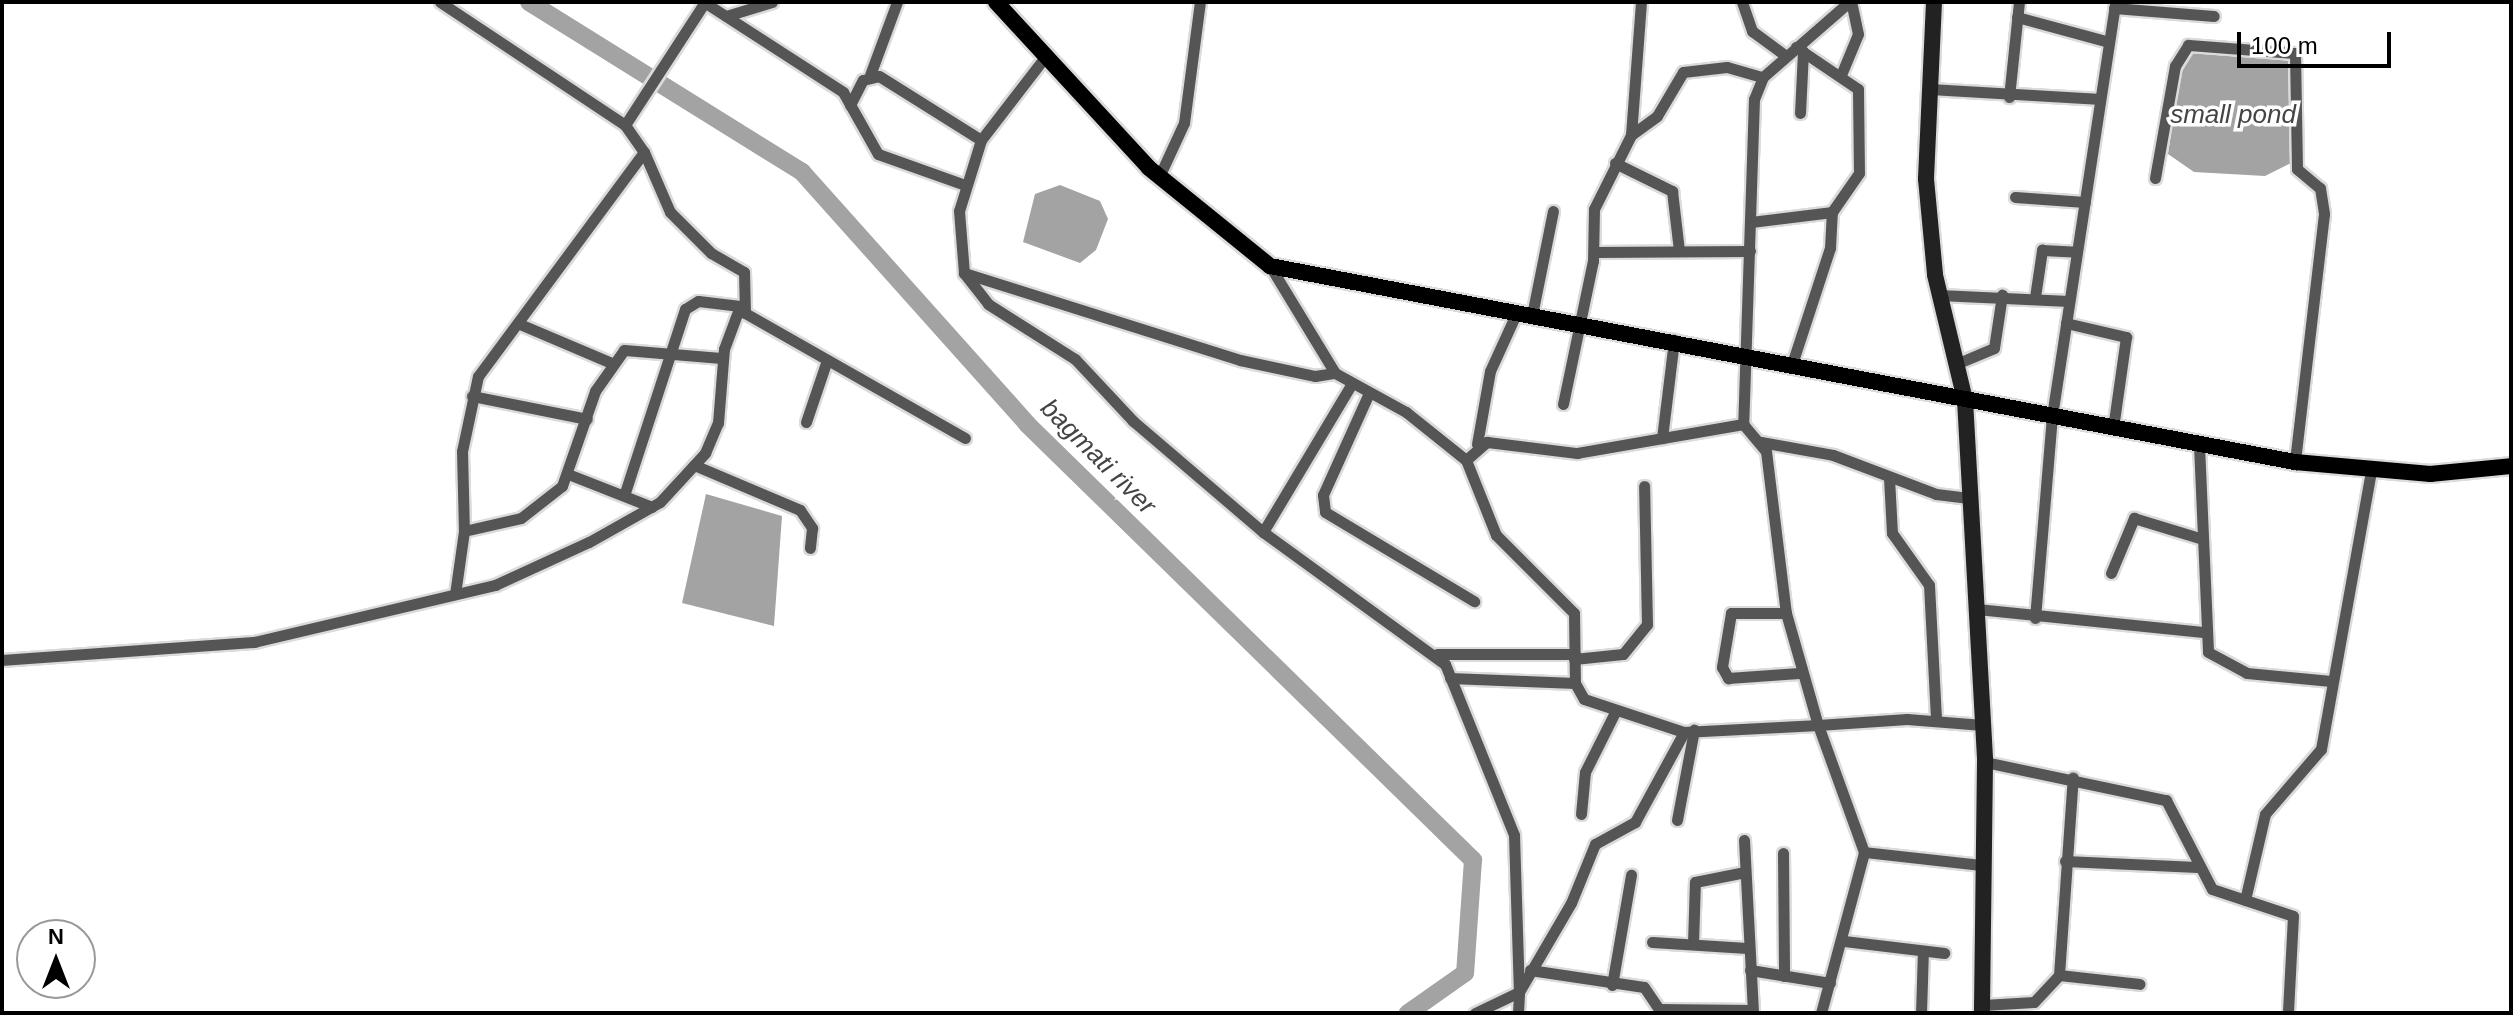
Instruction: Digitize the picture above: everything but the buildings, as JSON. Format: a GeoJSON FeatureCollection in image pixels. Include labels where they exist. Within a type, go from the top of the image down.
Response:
{"type":"FeatureCollection","features":[{"type":"Feature","properties":{"kind":"main road"},"geometry":{"type":"LineString","coordinates":[[1003,5],[1045,57],[1159,177],[1270,266],[1524,314],[1577,321],[1965,400],[2295,462],[2371,471],[2511,466]]}},
{"type":"Feature","properties":{"kind":"street"},"geometry":{"type":"LineString","coordinates":[[2,660],[229,646],[495,585],[652,507],[694,465],[718,423],[722,358],[740,306],[744,272],[711,253],[670,212],[644,152],[625,125],[440,2]]}},
{"type":"Feature","properties":{"kind":"street"},"geometry":{"type":"LineString","coordinates":[[726,16],[772,2]]}},
{"type":"Feature","properties":{"kind":"street"},"geometry":{"type":"LineString","coordinates":[[850,105],[870,75],[897,2]]}},
{"type":"Feature","properties":{"kind":"street"},"geometry":{"type":"LineString","coordinates":[[1159,177],[1184,123],[1200,2]]}},
{"type":"Feature","properties":{"kind":"street"},"geometry":{"type":"LineString","coordinates":[[1631,135],[1641,2]]}},
{"type":"Feature","properties":{"kind":"street"},"geometry":{"type":"LineString","coordinates":[[1742,2],[1752,31],[1786,56]]}},
{"type":"Feature","properties":{"kind":"street"},"geometry":{"type":"LineString","coordinates":[[1841,75],[1858,34],[1850,2],[1763,77],[1754,99],[1750,251],[1741,353],[1743,424],[1761,442],[1833,455],[1889,478],[1971,498]]}},
{"type":"Feature","properties":{"kind":"street"},"geometry":{"type":"LineString","coordinates":[[1934,2],[1926,179],[1939,295],[1965,400],[1985,762],[1982,1009],[2034,1007],[2059,975],[2073,777]]}},
{"type":"Feature","properties":{"kind":"street"},"geometry":{"type":"LineString","coordinates":[[2009,97],[2019,2]]}},
{"type":"Feature","properties":{"kind":"street"},"geometry":{"type":"LineString","coordinates":[[625,125],[704,4],[843,92],[878,154],[965,185]]}},
{"type":"Feature","properties":{"kind":"street"},"geometry":{"type":"LineString","coordinates":[[2035,618],[2052,416],[2114,5],[2214,16]]}},
{"type":"Feature","properties":{"kind":"street"},"geometry":{"type":"LineString","coordinates":[[2017,17],[2109,42]]}},
{"type":"Feature","properties":{"kind":"street"},"geometry":{"type":"LineString","coordinates":[[2155,178],[2175,66],[2188,45],[2295,53],[2297,169],[2320,188],[2324,214],[2295,462]]}},
{"type":"Feature","properties":{"kind":"street"},"geometry":{"type":"LineString","coordinates":[[1751,222],[1832,212],[1849,195],[1862,158],[1863,99],[1841,75],[1799,49]]}},
{"type":"Feature","properties":{"kind":"street"},"geometry":{"type":"LineString","coordinates":[[1799,49],[1800,113]]}},
{"type":"Feature","properties":{"kind":"street"},"geometry":{"type":"LineString","coordinates":[[1045,57],[981,140],[965,185],[957,235],[964,273],[988,304],[1075,359],[1133,421],[1263,532],[1437,654],[1512,822],[1518,1013]]}},
{"type":"Feature","properties":{"kind":"street"},"geometry":{"type":"LineString","coordinates":[[1563,404],[1577,321],[1594,252],[1594,209],[1631,135],[1657,116],[1683,72],[1727,67],[1763,77]]}},
{"type":"Feature","properties":{"kind":"street"},"geometry":{"type":"LineString","coordinates":[[870,75],[981,140]]}},
{"type":"Feature","properties":{"kind":"street"},"geometry":{"type":"LineString","coordinates":[[1931,89],[2009,97],[2100,99]]}},
{"type":"Feature","properties":{"kind":"street"},"geometry":{"type":"LineString","coordinates":[[455,594],[464,531],[462,451],[478,376],[522,325],[644,152]]}},
{"type":"Feature","properties":{"kind":"street"},"geometry":{"type":"LineString","coordinates":[[1615,163],[1672,191],[1679,251]]}},
{"type":"Feature","properties":{"kind":"street"},"geometry":{"type":"LineString","coordinates":[[2015,197],[2085,202]]}},
{"type":"Feature","properties":{"kind":"street"},"geometry":{"type":"LineString","coordinates":[[1466,460],[1477,444],[1487,380],[1524,314],[1553,211]]}},
{"type":"Feature","properties":{"kind":"street"},"geometry":{"type":"LineString","coordinates":[[1792,364],[1830,248],[1832,212]]}},
{"type":"Feature","properties":{"kind":"street"},"geometry":{"type":"LineString","coordinates":[[2035,297],[2042,250],[2077,252]]}},
{"type":"Feature","properties":{"kind":"street"},"geometry":{"type":"LineString","coordinates":[[1594,252],[1750,251]]}},
{"type":"Feature","properties":{"kind":"street"},"geometry":{"type":"LineString","coordinates":[[1270,266],[1335,373],[1466,460],[1496,535],[1574,613],[1575,683],[1584,699],[1615,712],[1689,731],[1936,720],[1983,725]]}},
{"type":"Feature","properties":{"kind":"street"},"geometry":{"type":"LineString","coordinates":[[964,273],[1240,360],[1315,376],[1335,373]]}},
{"type":"Feature","properties":{"kind":"street"},"geometry":{"type":"LineString","coordinates":[[1939,295],[2002,295],[2069,301]]}},
{"type":"Feature","properties":{"kind":"street"},"geometry":{"type":"LineString","coordinates":[[1956,364],[1994,348],[2002,295]]}},
{"type":"Feature","properties":{"kind":"street"},"geometry":{"type":"LineString","coordinates":[[625,493],[669,351],[692,301],[740,306],[827,360],[933,413],[965,438]]}},
{"type":"Feature","properties":{"kind":"street"},"geometry":{"type":"LineString","coordinates":[[2066,323],[2126,337],[2113,428]]}},
{"type":"Feature","properties":{"kind":"street"},"geometry":{"type":"LineString","coordinates":[[522,325],[609,362]]}},
{"type":"Feature","properties":{"kind":"street"},"geometry":{"type":"LineString","coordinates":[[1662,438],[1674,340]]}},
{"type":"Feature","properties":{"kind":"street"},"geometry":{"type":"LineString","coordinates":[[464,531],[521,518],[542,507],[568,474],[609,362],[634,348],[722,358]]}},
{"type":"Feature","properties":{"kind":"street"},"geometry":{"type":"LineString","coordinates":[[806,422],[827,360]]}},
{"type":"Feature","properties":{"kind":"street"},"geometry":{"type":"LineString","coordinates":[[1263,532],[1351,385]]}},
{"type":"Feature","properties":{"kind":"street"},"geometry":{"type":"LineString","coordinates":[[1369,393],[1323,495],[1325,512],[1474,601]]}},
{"type":"Feature","properties":{"kind":"street"},"geometry":{"type":"LineString","coordinates":[[472,396],[587,419]]}},
{"type":"Feature","properties":{"kind":"street"},"geometry":{"type":"LineString","coordinates":[[1477,444],[1577,453],[1743,424]]}},
{"type":"Feature","properties":{"kind":"street"},"geometry":{"type":"LineString","coordinates":[[1761,442],[1786,613],[1799,673],[1864,852],[1844,941],[1821,1013]]}},
{"type":"Feature","properties":{"kind":"street"},"geometry":{"type":"LineString","coordinates":[[2199,445],[2203,632],[2208,652],[2235,670],[2331,681]]}},
{"type":"Feature","properties":{"kind":"street"},"geometry":{"type":"LineString","coordinates":[[694,465],[800,510],[812,528],[810,548]]}},
{"type":"Feature","properties":{"kind":"street"},"geometry":{"type":"LineString","coordinates":[[2245,900],[2265,814],[2316,760],[2371,471]]}},
{"type":"Feature","properties":{"kind":"street"},"geometry":{"type":"LineString","coordinates":[[568,474],[625,493],[652,507]]}},
{"type":"Feature","properties":{"kind":"street"},"geometry":{"type":"LineString","coordinates":[[1889,478],[1892,533],[1929,585],[1936,720]]}},
{"type":"Feature","properties":{"kind":"street"},"geometry":{"type":"LineString","coordinates":[[1437,654],[1623,654],[1647,624],[1644,486]]}},
{"type":"Feature","properties":{"kind":"street"},"geometry":{"type":"LineString","coordinates":[[2111,573],[2130,520],[2199,538]]}},
{"type":"Feature","properties":{"kind":"street"},"geometry":{"type":"LineString","coordinates":[[1977,609],[2035,618],[2203,632]]}},
{"type":"Feature","properties":{"kind":"street"},"geometry":{"type":"LineString","coordinates":[[1786,613],[1731,613],[1722,667],[1728,678],[1799,673]]}},
{"type":"Feature","properties":{"kind":"street"},"geometry":{"type":"LineString","coordinates":[[1450,678],[1575,683]]}},
{"type":"Feature","properties":{"kind":"street"},"geometry":{"type":"LineString","coordinates":[[1581,814],[1588,761],[1615,712]]}},
{"type":"Feature","properties":{"kind":"street"},"geometry":{"type":"LineString","coordinates":[[1677,820],[1689,731]]}},
{"type":"Feature","properties":{"kind":"street"},"geometry":{"type":"LineString","coordinates":[[1475,1013],[1519,992],[1571,903],[1595,844],[1635,822],[1689,731]]}},
{"type":"Feature","properties":{"kind":"street"},"geometry":{"type":"LineString","coordinates":[[1985,762],[2073,777],[2166,800],[2197,867],[2212,889],[2287,911],[2297,923],[2288,1013]]}},
{"type":"Feature","properties":{"kind":"street"},"geometry":{"type":"LineString","coordinates":[[1530,970],[1612,985],[1644,987],[1659,1009],[1753,1012],[1747,948],[1744,840]]}},
{"type":"Feature","properties":{"kind":"street"},"geometry":{"type":"LineString","coordinates":[[1864,852],[1982,865]]}},
{"type":"Feature","properties":{"kind":"street"},"geometry":{"type":"LineString","coordinates":[[1783,853],[1784,976]]}},
{"type":"Feature","properties":{"kind":"street"},"geometry":{"type":"LineString","coordinates":[[2065,861],[2197,867]]}},
{"type":"Feature","properties":{"kind":"street"},"geometry":{"type":"LineString","coordinates":[[1693,944],[1695,882],[1745,872]]}},
{"type":"Feature","properties":{"kind":"street"},"geometry":{"type":"LineString","coordinates":[[1612,985],[1631,875]]}},
{"type":"Feature","properties":{"kind":"street"},"geometry":{"type":"LineString","coordinates":[[1844,941],[1944,953]]}},
{"type":"Feature","properties":{"kind":"street"},"geometry":{"type":"LineString","coordinates":[[1652,942],[1747,948]]}},
{"type":"Feature","properties":{"kind":"street"},"geometry":{"type":"LineString","coordinates":[[1921,1013],[1923,951]]}},
{"type":"Feature","properties":{"kind":"street"},"geometry":{"type":"LineString","coordinates":[[1750,970],[1830,983]]}},
{"type":"Feature","properties":{"kind":"street"},"geometry":{"type":"LineString","coordinates":[[2059,975],[2140,984]]}},
{"type":"Feature","properties":{"kind":"water","name":"small pond"},"geometry":{"type":"Polygon","coordinates":[[[2207,48],[2291,61],[2291,163],[2265,176],[2194,172],[2168,154],[2180,67],[2191,52],[2207,48]]]}},
{"type":"Feature","properties":{"kind":"water"},"geometry":{"type":"Polygon","coordinates":[[[1060,185],[1100,201],[1108,219],[1096,250],[1080,263],[1023,242],[1035,194],[1060,185]]]}},
{"type":"Feature","properties":{"kind":"water"},"geometry":{"type":"Polygon","coordinates":[[[706,494],[782,516],[774,626],[682,603],[706,494]]]}},
{"type":"Feature","properties":{"kind":"waterway","name":"bagmati river"},"geometry":{"type":"LineString","coordinates":[[529,2],[802,172],[1027,424],[1473,860],[1465,973],[1408,1013]]}}]}
